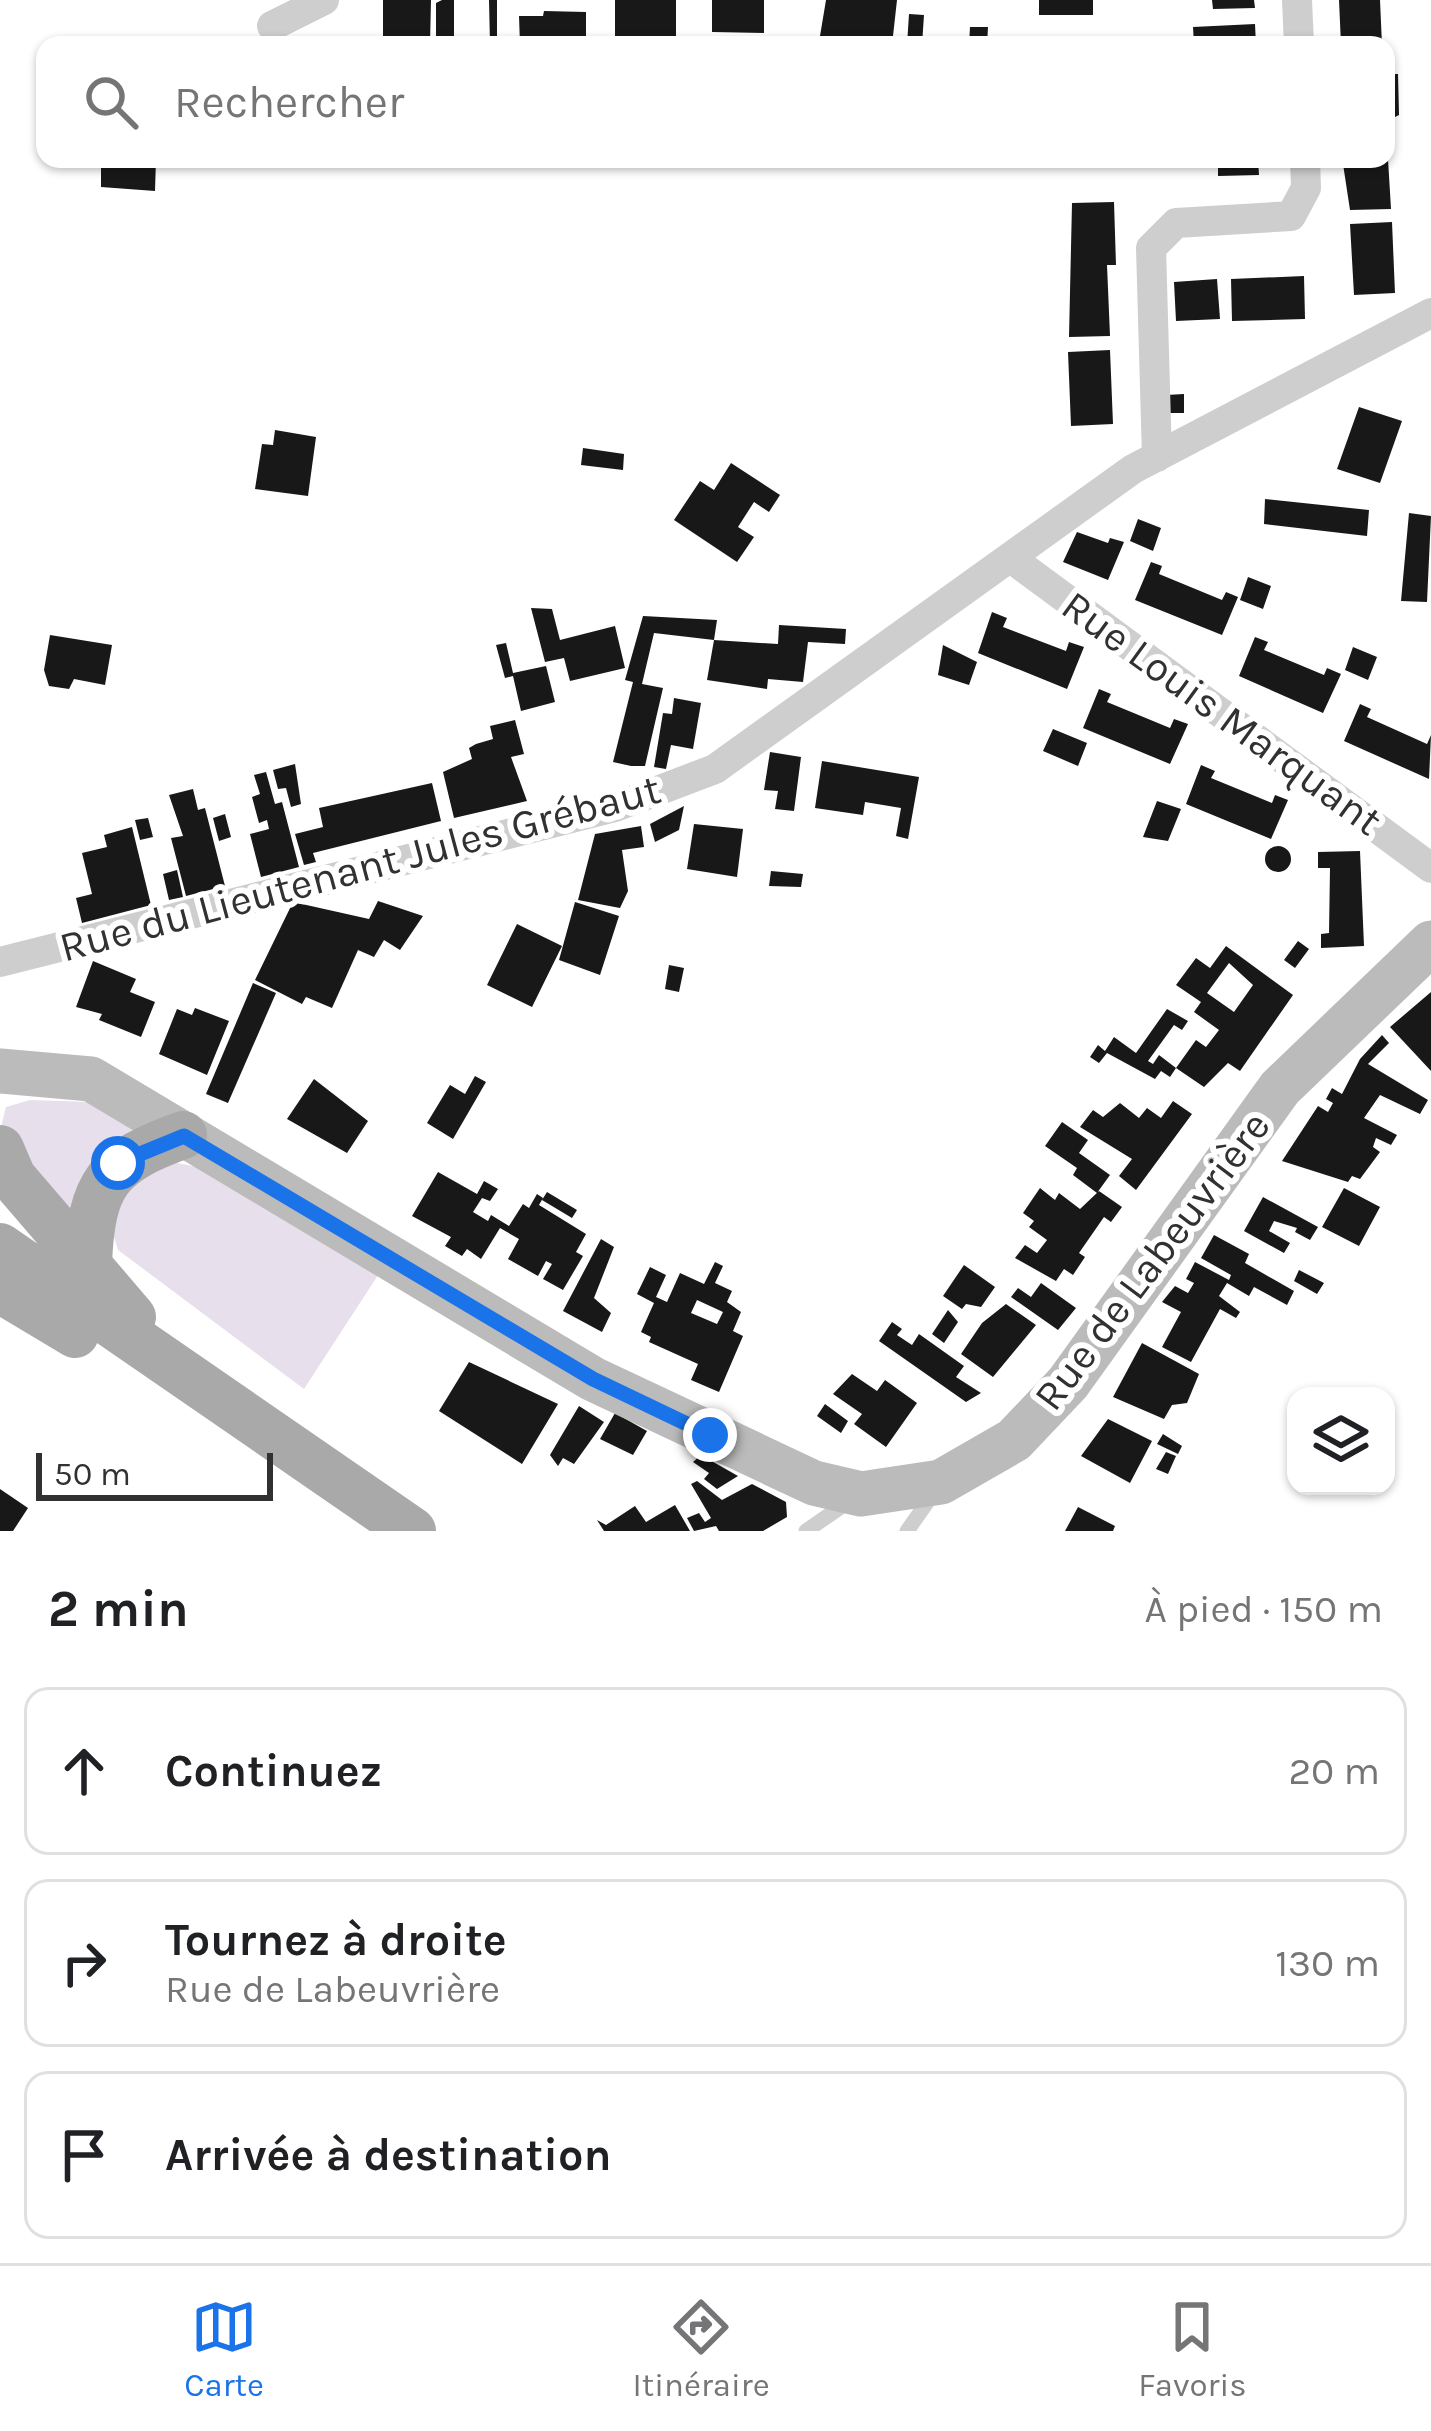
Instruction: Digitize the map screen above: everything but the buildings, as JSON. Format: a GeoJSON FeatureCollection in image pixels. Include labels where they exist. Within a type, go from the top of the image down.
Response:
{"type":"FeatureCollection","features":[{"type":"Feature","properties":{"kind":"main road"},"geometry":{"type":"LineString","coordinates":[[88,1264],[92,1209],[118,1163],[184,1136]]}},
{"type":"Feature","properties":{"kind":"main road"},"geometry":{"type":"LineString","coordinates":[[0,1149],[12,1177],[169,1362]]}},
{"type":"Feature","properties":{"kind":"main road"},"geometry":{"type":"LineString","coordinates":[[0,1247],[412,1531]]}},
{"type":"Feature","properties":{"kind":"main road"},"geometry":{"type":"LineString","coordinates":[[0,1289],[119,1360],[169,1362]]}},
{"type":"Feature","properties":{"kind":"street"},"geometry":{"type":"LineString","coordinates":[[272,26],[324,0]]}},
{"type":"Feature","properties":{"kind":"street"},"geometry":{"type":"LineString","coordinates":[[1297,0],[1299,36]]}},
{"type":"Feature","properties":{"kind":"street"},"geometry":{"type":"LineString","coordinates":[[1157,457],[1151,248],[1176,223],[1291,216],[1306,188],[1305,168]]}},
{"type":"Feature","properties":{"kind":"street","name":"Rue du Lieutenant Jules Grébaut"},"geometry":{"type":"LineString","coordinates":[[0,962],[616,807],[715,769],[1157,457],[1431,313]]}},
{"type":"Feature","properties":{"kind":"street","name":"Rue Louis Marquant"},"geometry":{"type":"LineString","coordinates":[[1012,559],[1431,868]]}},
{"type":"Feature","properties":{"kind":"street","name":"Rue de Labeuvrière"},"geometry":{"type":"LineString","coordinates":[[0,1071],[91,1079],[593,1379],[814,1484],[861,1494],[941,1482],[1014,1440],[1069,1383],[1280,1088],[1431,943]]}},
{"type":"Feature","properties":{"kind":"lane"},"geometry":{"type":"LineString","coordinates":[[907,1531],[941,1482]]}},
{"type":"Feature","properties":{"kind":"lane"},"geometry":{"type":"LineString","coordinates":[[806,1531],[861,1494]]}},
{"type":"Feature","properties":{"kind":"shaded area"},"geometry":{"type":"Polygon","coordinates":[[[30,1100],[90,1102],[153,1137],[75,1231],[0,1131],[6,1107],[30,1100]]]}},
{"type":"Feature","properties":{"kind":"shaded area"},"geometry":{"type":"Polygon","coordinates":[[[162,1160],[208,1169],[382,1269],[304,1389],[118,1250],[105,1208],[162,1160]]]}},
{"type":"Feature","properties":{"kind":"route"},"geometry":{"type":"LineString","coordinates":[[118,1163],[184,1136],[593,1379],[710,1435]]}}]}
